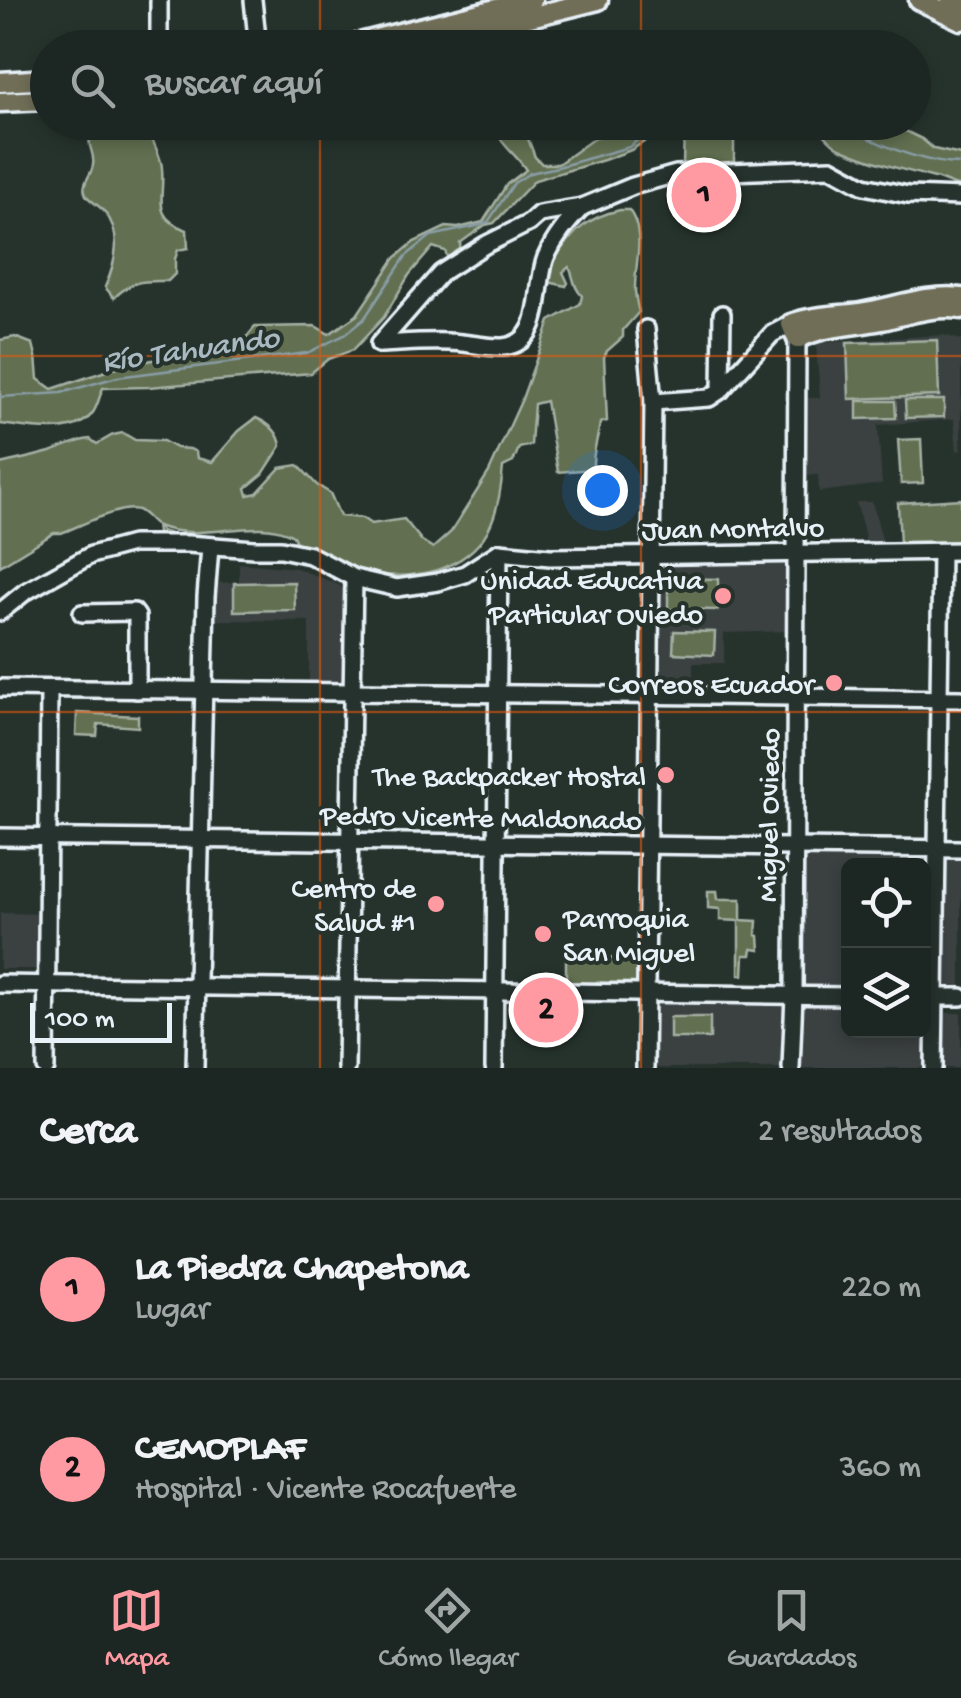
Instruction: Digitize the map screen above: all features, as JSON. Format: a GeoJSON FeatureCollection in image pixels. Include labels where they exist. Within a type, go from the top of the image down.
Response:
{"type":"FeatureCollection","features":[{"type":"Feature","properties":{"kind":"main road"},"geometry":{"type":"LineString","coordinates":[[412,30],[532,0]]}},
{"type":"Feature","properties":{"kind":"main road"},"geometry":{"type":"LineString","coordinates":[[477,30],[598,0]]}},
{"type":"Feature","properties":{"kind":"main road"},"geometry":{"type":"LineString","coordinates":[[919,0],[961,20]]}},
{"type":"Feature","properties":{"kind":"main road"},"geometry":{"type":"LineString","coordinates":[[951,0],[961,4]]}},
{"type":"Feature","properties":{"kind":"main road"},"geometry":{"type":"LineString","coordinates":[[0,82],[30,80]]}},
{"type":"Feature","properties":{"kind":"main road"},"geometry":{"type":"LineString","coordinates":[[0,102],[30,101]]}},
{"type":"Feature","properties":{"kind":"main road"},"geometry":{"type":"LineString","coordinates":[[794,331],[810,318],[862,313],[935,297],[961,298]]}},
{"type":"Feature","properties":{"kind":"main road"},"geometry":{"type":"LineString","coordinates":[[794,331],[882,320],[928,309],[961,310]]}},
{"type":"Feature","properties":{"kind":"street"},"geometry":{"type":"LineString","coordinates":[[159,0],[159,30]]}},
{"type":"Feature","properties":{"kind":"street"},"geometry":{"type":"LineString","coordinates":[[253,0],[256,30]]}},
{"type":"Feature","properties":{"kind":"street"},"geometry":{"type":"LineString","coordinates":[[582,206],[560,231],[545,260],[534,322],[526,338],[504,347],[452,342],[379,344],[441,273],[485,244],[540,214],[582,206],[676,174],[832,168],[864,186],[908,195],[961,197]]}},
{"type":"Feature","properties":{"kind":"street"},"geometry":{"type":"LineString","coordinates":[[721,390],[722,314]]}},
{"type":"Feature","properties":{"kind":"street"},"geometry":{"type":"LineString","coordinates":[[645,1068],[653,402],[646,329]]}},
{"type":"Feature","properties":{"kind":"street"},"geometry":{"type":"LineString","coordinates":[[653,402],[702,400],[721,390],[772,334],[794,331]]}},
{"type":"Feature","properties":{"kind":"street","name":"Miguel Oviedo"},"geometry":{"type":"LineString","coordinates":[[791,1068],[797,554],[794,331]]}},
{"type":"Feature","properties":{"kind":"street"},"geometry":{"type":"LineString","coordinates":[[0,612],[24,592],[91,555],[132,544],[281,548],[310,555],[354,578],[397,588],[465,574],[499,552]]}},
{"type":"Feature","properties":{"kind":"street"},"geometry":{"type":"LineString","coordinates":[[195,1068],[210,547]]}},
{"type":"Feature","properties":{"kind":"street","name":"Juan Montalvo"},"geometry":{"type":"LineString","coordinates":[[499,552],[550,556],[961,551]]}},
{"type":"Feature","properties":{"kind":"street"},"geometry":{"type":"LineString","coordinates":[[494,1068],[499,552]]}},
{"type":"Feature","properties":{"kind":"street"},"geometry":{"type":"LineString","coordinates":[[931,960],[937,848],[941,552]]}},
{"type":"Feature","properties":{"kind":"street"},"geometry":{"type":"LineString","coordinates":[[346,1068],[354,578]]}},
{"type":"Feature","properties":{"kind":"street"},"geometry":{"type":"LineString","coordinates":[[82,613],[134,612],[137,616],[136,690]]}},
{"type":"Feature","properties":{"kind":"street"},"geometry":{"type":"LineString","coordinates":[[0,688],[961,699]]}},
{"type":"Feature","properties":{"kind":"street"},"geometry":{"type":"LineString","coordinates":[[46,1068],[49,690]]}},
{"type":"Feature","properties":{"kind":"street","name":"Pedro Vicente Maldonado"},"geometry":{"type":"LineString","coordinates":[[0,838],[961,849]]}},
{"type":"Feature","properties":{"kind":"street"},"geometry":{"type":"LineString","coordinates":[[0,984],[841,996]]}},
{"type":"Feature","properties":{"kind":"street"},"geometry":{"type":"LineString","coordinates":[[931,997],[961,997]]}},
{"type":"Feature","properties":{"kind":"street"},"geometry":{"type":"LineString","coordinates":[[931,1025],[934,1068]]}},
{"type":"Feature","properties":{"kind":"shaded area"},"geometry":{"type":"Polygon","coordinates":[[[943,335],[961,340],[961,450],[957,451],[954,419],[878,425],[882,484],[819,492],[818,475],[805,476],[805,398],[820,398],[816,343],[943,335]]]}},
{"type":"Feature","properties":{"kind":"shaded area"},"geometry":{"type":"Polygon","coordinates":[[[856,502],[872,502],[884,546],[868,548],[856,502]]]}},
{"type":"Feature","properties":{"kind":"shaded area","name":"Unidad Educativa Particular Oviedo"},"geometry":{"type":"Polygon","coordinates":[[[789,561],[789,631],[724,633],[724,663],[693,663],[693,684],[703,685],[702,694],[656,691],[658,562],[789,561]]]}},
{"type":"Feature","properties":{"kind":"shaded area"},"geometry":{"type":"Polygon","coordinates":[[[239,563],[296,568],[339,585],[346,592],[345,687],[309,687],[309,621],[213,620],[214,583],[239,582],[239,563]]]}},
{"type":"Feature","properties":{"kind":"shaded area"},"geometry":{"type":"Polygon","coordinates":[[[793,856],[926,857],[841,858],[841,990],[800,987],[793,856]]]}},
{"type":"Feature","properties":{"kind":"shaded area"},"geometry":{"type":"Polygon","coordinates":[[[941,859],[961,859],[961,995],[940,995],[941,859]]]}},
{"type":"Feature","properties":{"kind":"shaded area"},"geometry":{"type":"Polygon","coordinates":[[[0,913],[46,914],[45,969],[0,969],[0,913]]]}},
{"type":"Feature","properties":{"kind":"shaded area"},"geometry":{"type":"Polygon","coordinates":[[[653,999],[783,1001],[782,1068],[652,1068],[653,999]]]}},
{"type":"Feature","properties":{"kind":"shaded area"},"geometry":{"type":"Polygon","coordinates":[[[799,1001],[841,1003],[841,1038],[927,1038],[927,1068],[797,1068],[799,1001]]]}},
{"type":"Feature","properties":{"kind":"shaded area"},"geometry":{"type":"Polygon","coordinates":[[[941,1013],[961,1013],[961,1068],[941,1068],[941,1013]]]}},
{"type":"Feature","properties":{"kind":"green space"},"geometry":{"type":"Polygon","coordinates":[[[153,140],[162,165],[164,213],[175,225],[187,230],[188,248],[178,250],[175,274],[168,281],[139,282],[114,298],[105,287],[115,258],[116,239],[104,211],[86,195],[84,187],[93,165],[89,143],[153,140]]]}},
{"type":"Feature","properties":{"kind":"green space"},"geometry":{"type":"Polygon","coordinates":[[[501,140],[528,140],[542,164],[558,164],[592,140],[647,140],[604,160],[535,180],[494,223],[460,243],[462,266],[452,270],[445,251],[433,247],[409,275],[384,317],[353,350],[328,359],[311,373],[103,388],[94,411],[76,425],[37,429],[0,424],[0,340],[15,337],[33,344],[38,379],[52,389],[121,366],[215,348],[236,350],[255,327],[315,326],[329,334],[357,315],[395,258],[414,242],[446,227],[483,222],[507,184],[526,170],[501,140]]]}},
{"type":"Feature","properties":{"kind":"green space"},"geometry":{"type":"Polygon","coordinates":[[[684,140],[734,140],[734,163],[683,164],[684,140]]]}},
{"type":"Feature","properties":{"kind":"green space"},"geometry":{"type":"Polygon","coordinates":[[[923,140],[934,149],[961,155],[961,187],[873,161],[832,142],[923,140]]]}},
{"type":"Feature","properties":{"kind":"green space"},"geometry":{"type":"Polygon","coordinates":[[[725,179],[730,222],[700,225],[695,180],[725,179]]]}},
{"type":"Feature","properties":{"kind":"green space"},"geometry":{"type":"Polygon","coordinates":[[[620,210],[629,210],[637,228],[635,288],[639,312],[604,357],[607,421],[600,423],[593,469],[558,472],[546,401],[534,404],[531,445],[519,448],[513,462],[503,467],[498,502],[488,531],[468,554],[454,563],[404,576],[372,573],[296,542],[293,536],[279,530],[263,528],[192,532],[158,526],[161,531],[183,538],[158,541],[156,525],[141,511],[130,509],[54,533],[0,566],[0,464],[85,440],[97,444],[123,433],[135,440],[163,441],[176,448],[190,449],[197,458],[212,462],[256,418],[272,429],[281,446],[263,474],[246,488],[248,495],[257,493],[280,468],[298,465],[330,493],[340,516],[362,518],[371,524],[404,519],[433,548],[451,532],[489,472],[522,399],[550,321],[580,304],[582,296],[569,267],[563,272],[566,286],[548,282],[552,265],[582,227],[620,210]]]}},
{"type":"Feature","properties":{"kind":"green space"},"geometry":{"type":"Polygon","coordinates":[[[937,340],[939,396],[849,399],[847,343],[937,340]]]}},
{"type":"Feature","properties":{"kind":"green space"},"geometry":{"type":"Polygon","coordinates":[[[905,400],[944,400],[944,417],[906,418],[905,400]]]}},
{"type":"Feature","properties":{"kind":"green space"},"geometry":{"type":"Polygon","coordinates":[[[857,401],[895,401],[896,418],[857,419],[857,401]]]}},
{"type":"Feature","properties":{"kind":"green space"},"geometry":{"type":"Polygon","coordinates":[[[921,439],[923,483],[901,484],[898,440],[921,439]]]}},
{"type":"Feature","properties":{"kind":"green space"},"geometry":{"type":"Polygon","coordinates":[[[961,499],[961,544],[900,545],[898,503],[961,499]]]}},
{"type":"Feature","properties":{"kind":"green space"},"geometry":{"type":"Polygon","coordinates":[[[668,578],[718,579],[718,610],[668,609],[668,578]]]}},
{"type":"Feature","properties":{"kind":"green space"},"geometry":{"type":"Polygon","coordinates":[[[294,582],[295,610],[234,611],[234,583],[294,582]]]}},
{"type":"Feature","properties":{"kind":"green space"},"geometry":{"type":"Polygon","coordinates":[[[674,631],[715,632],[714,655],[673,653],[674,631]]]}},
{"type":"Feature","properties":{"kind":"green space"},"geometry":{"type":"Polygon","coordinates":[[[77,713],[138,716],[138,727],[98,724],[97,736],[76,735],[77,713]]]}},
{"type":"Feature","properties":{"kind":"green space"},"geometry":{"type":"Polygon","coordinates":[[[708,891],[717,891],[718,899],[741,899],[741,920],[757,921],[760,950],[752,949],[751,955],[744,955],[743,975],[739,975],[739,921],[720,920],[720,909],[708,908],[708,891]]]}},
{"type":"Feature","properties":{"kind":"green space"},"geometry":{"type":"Polygon","coordinates":[[[639,958],[639,983],[566,983],[566,959],[639,958]]]}},
{"type":"Feature","properties":{"kind":"green space"},"geometry":{"type":"Polygon","coordinates":[[[670,1017],[710,1017],[710,1038],[670,1038],[670,1017]]]}},
{"type":"Feature","properties":{"kind":"waterway","name":"Río Tahuando"},"geometry":{"type":"LineString","coordinates":[[0,397],[61,393],[117,377],[307,353],[344,335],[364,319],[406,256],[431,236],[488,222],[514,183],[530,173],[629,147],[638,140]]}},
{"type":"Feature","properties":{"kind":"waterway","name":"Río Tahuando"},"geometry":{"type":"LineString","coordinates":[[874,140],[931,160],[961,164]]}},
{"type":"Feature","properties":{"kind":"place","name":"La Piedra Chapetona"},"geometry":{"type":"Point","coordinates":[704,195]}},
{"type":"Feature","properties":{"kind":"place","name":"Unidad Educativa Particular Oviedo"},"geometry":{"type":"Point","coordinates":[723,596]}},
{"type":"Feature","properties":{"kind":"place","name":"Correos Ecuador"},"geometry":{"type":"Point","coordinates":[834,683]}},
{"type":"Feature","properties":{"kind":"place","name":"The Backpacker Hostal"},"geometry":{"type":"Point","coordinates":[666,775]}},
{"type":"Feature","properties":{"kind":"place","name":"Centro de Salud #1"},"geometry":{"type":"Point","coordinates":[436,904]}},
{"type":"Feature","properties":{"kind":"place","name":"Parroquia San Miguel"},"geometry":{"type":"Point","coordinates":[543,934]}},
{"type":"Feature","properties":{"kind":"place","name":"CEMOPLAF"},"geometry":{"type":"Point","coordinates":[546,1010]}}]}
